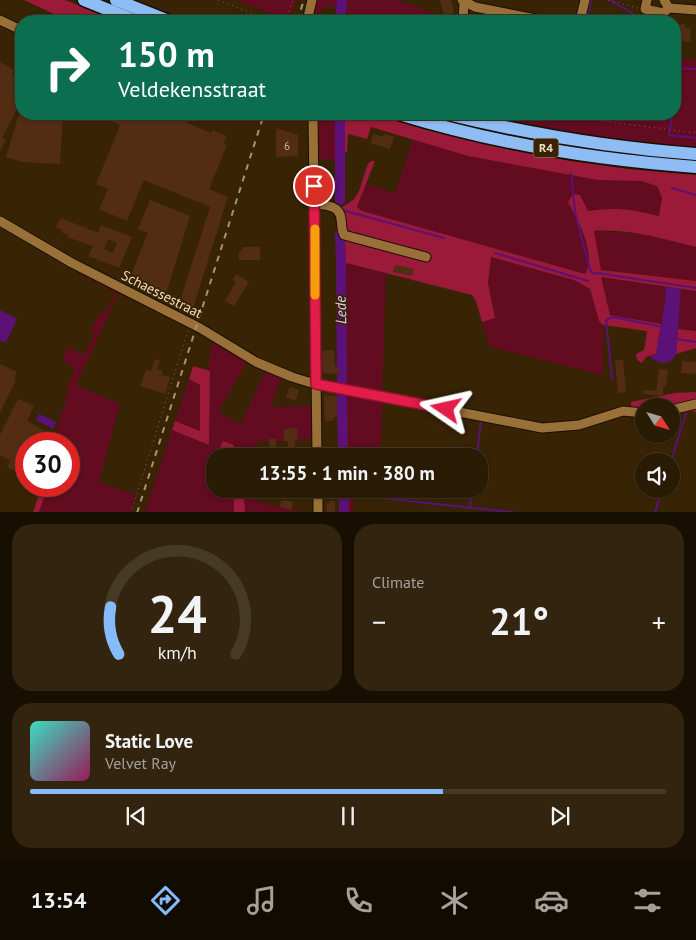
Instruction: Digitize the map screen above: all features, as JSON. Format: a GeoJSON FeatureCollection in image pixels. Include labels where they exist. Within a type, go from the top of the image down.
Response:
{"type":"FeatureCollection","features":[{"type":"Feature","properties":{"kind":"highway"},"geometry":{"type":"LineString","coordinates":[[84,0],[121,15]]}},
{"type":"Feature","properties":{"kind":"highway"},"geometry":{"type":"LineString","coordinates":[[116,0],[154,15]]}},
{"type":"Feature","properties":{"kind":"highway","name":"R4"},"geometry":{"type":"LineString","coordinates":[[425,120],[536,146],[650,164],[696,167]]}},
{"type":"Feature","properties":{"kind":"highway","name":"R4"},"geometry":{"type":"LineString","coordinates":[[476,120],[542,134],[648,151],[696,154]]}},
{"type":"Feature","properties":{"kind":"street"},"geometry":{"type":"LineString","coordinates":[[308,15],[312,0]]}},
{"type":"Feature","properties":{"kind":"street"},"geometry":{"type":"LineString","coordinates":[[582,15],[586,0]]}},
{"type":"Feature","properties":{"kind":"street"},"geometry":{"type":"LineString","coordinates":[[463,15],[463,1],[474,6],[517,15]]}},
{"type":"Feature","properties":{"kind":"street"},"geometry":{"type":"LineString","coordinates":[[646,4],[663,13],[666,4],[696,10]]}},
{"type":"Feature","properties":{"kind":"street"},"geometry":{"type":"LineString","coordinates":[[0,20],[15,27]]}},
{"type":"Feature","properties":{"kind":"street"},"geometry":{"type":"LineString","coordinates":[[313,120],[317,448]]}},
{"type":"Feature","properties":{"kind":"street"},"geometry":{"type":"LineString","coordinates":[[314,204],[330,205],[337,210],[341,216],[344,235],[426,257]]}},
{"type":"Feature","properties":{"kind":"street","name":"Schaessestraat"},"geometry":{"type":"LineString","coordinates":[[0,220],[72,263],[190,323],[256,362],[292,377],[316,384],[542,428],[579,425],[623,411],[635,412]]}},
{"type":"Feature","properties":{"kind":"street"},"geometry":{"type":"LineString","coordinates":[[680,408],[696,404]]}},
{"type":"Feature","properties":{"kind":"street"},"geometry":{"type":"LineString","coordinates":[[318,498],[318,512]]}},
{"type":"Feature","properties":{"kind":"path"},"geometry":{"type":"LineString","coordinates":[[218,0],[256,15]]}},
{"type":"Feature","properties":{"kind":"path"},"geometry":{"type":"LineString","coordinates":[[287,15],[293,0]]}},
{"type":"Feature","properties":{"kind":"path"},"geometry":{"type":"LineString","coordinates":[[608,0],[632,7],[646,4]]}},
{"type":"Feature","properties":{"kind":"path"},"geometry":{"type":"LineString","coordinates":[[596,120],[696,133]]}},
{"type":"Feature","properties":{"kind":"path"},"geometry":{"type":"LineString","coordinates":[[131,512],[190,323]]}},
{"type":"Feature","properties":{"kind":"shaded area"},"geometry":{"type":"Polygon","coordinates":[[[24,0],[65,0],[104,15],[56,15],[24,0]]]}},
{"type":"Feature","properties":{"kind":"shaded area"},"geometry":{"type":"Polygon","coordinates":[[[241,0],[296,0],[292,15],[274,15],[240,2],[241,0]]]}},
{"type":"Feature","properties":{"kind":"shaded area"},"geometry":{"type":"Polygon","coordinates":[[[314,0],[396,0],[440,15],[345,15],[346,11],[326,5],[324,10],[317,14],[312,12],[314,0]]]}},
{"type":"Feature","properties":{"kind":"shaded area"},"geometry":{"type":"Polygon","coordinates":[[[681,59],[696,60],[696,148],[595,136],[510,120],[681,120],[681,59]]]}},
{"type":"Feature","properties":{"kind":"shaded area"},"geometry":{"type":"Polygon","coordinates":[[[317,120],[339,120],[338,160],[317,159],[317,120]]]}},
{"type":"Feature","properties":{"kind":"shaded area"},"geometry":{"type":"Polygon","coordinates":[[[339,120],[394,120],[508,149],[565,160],[628,169],[696,175],[696,247],[633,233],[607,230],[594,231],[601,270],[696,281],[696,291],[601,277],[610,315],[661,324],[656,354],[646,357],[642,363],[637,360],[636,354],[644,350],[647,331],[603,325],[599,321],[590,289],[574,280],[491,257],[488,283],[495,318],[482,322],[476,301],[472,295],[338,261],[336,209],[351,202],[355,197],[361,186],[368,164],[371,161],[375,161],[357,207],[362,211],[585,274],[589,257],[588,247],[568,202],[573,194],[580,195],[588,211],[624,209],[659,216],[662,198],[657,186],[641,181],[598,180],[468,156],[371,127],[367,139],[348,134],[347,152],[338,153],[339,120]]]}},
{"type":"Feature","properties":{"kind":"shaded area"},"geometry":{"type":"Polygon","coordinates":[[[413,139],[468,156],[598,180],[641,181],[657,186],[662,198],[659,216],[624,209],[588,211],[583,204],[568,202],[581,228],[587,247],[588,265],[585,274],[362,211],[357,207],[366,184],[395,193],[413,139]]]}},
{"type":"Feature","properties":{"kind":"shaded area"},"geometry":{"type":"Polygon","coordinates":[[[594,231],[645,234],[696,247],[696,281],[601,270],[594,231]]]}},
{"type":"Feature","properties":{"kind":"shaded area"},"geometry":{"type":"Polygon","coordinates":[[[491,257],[574,280],[590,289],[599,321],[603,325],[603,375],[490,347],[482,322],[495,318],[488,283],[491,257]]]}},
{"type":"Feature","properties":{"kind":"shaded area"},"geometry":{"type":"Polygon","coordinates":[[[338,261],[386,274],[382,394],[338,386],[338,261]]]}},
{"type":"Feature","properties":{"kind":"shaded area"},"geometry":{"type":"Polygon","coordinates":[[[83,273],[119,292],[76,385],[120,404],[99,482],[136,495],[131,512],[39,512],[44,497],[80,497],[80,432],[56,432],[60,414],[66,406],[65,400],[69,392],[66,391],[75,368],[62,360],[68,347],[84,355],[95,334],[90,332],[101,311],[105,313],[116,293],[81,275],[83,273]]]}},
{"type":"Feature","properties":{"kind":"shaded area"},"geometry":{"type":"Polygon","coordinates":[[[601,277],[666,287],[661,324],[610,315],[601,277]]]}},
{"type":"Feature","properties":{"kind":"shaded area"},"geometry":{"type":"Polygon","coordinates":[[[666,287],[681,289],[676,354],[671,361],[664,363],[650,356],[656,354],[666,287]]]}},
{"type":"Feature","properties":{"kind":"shaded area"},"geometry":{"type":"Polygon","coordinates":[[[681,289],[696,291],[696,331],[678,329],[681,289]]]}},
{"type":"Feature","properties":{"kind":"shaded area"},"geometry":{"type":"Polygon","coordinates":[[[0,310],[17,319],[6,342],[0,341],[0,310]]]}},
{"type":"Feature","properties":{"kind":"shaded area"},"geometry":{"type":"Polygon","coordinates":[[[678,329],[696,331],[696,348],[676,354],[678,329]]]}},
{"type":"Feature","properties":{"kind":"shaded area"},"geometry":{"type":"Polygon","coordinates":[[[212,342],[247,362],[218,412],[241,424],[265,371],[281,378],[271,407],[311,406],[312,439],[257,442],[257,448],[233,448],[234,445],[223,441],[220,448],[206,448],[206,498],[234,498],[234,512],[145,512],[172,430],[209,445],[210,371],[208,370],[212,342]]]}},
{"type":"Feature","properties":{"kind":"shaded area"},"geometry":{"type":"Polygon","coordinates":[[[193,366],[210,371],[209,445],[172,430],[175,421],[200,431],[200,385],[189,379],[193,366]]]}},
{"type":"Feature","properties":{"kind":"shaded area"},"geometry":{"type":"Polygon","coordinates":[[[189,379],[200,384],[200,431],[175,421],[189,379]]]}},
{"type":"Feature","properties":{"kind":"shaded area"},"geometry":{"type":"Polygon","coordinates":[[[340,392],[383,399],[380,448],[341,448],[340,392]]]}},
{"type":"Feature","properties":{"kind":"shaded area"},"geometry":{"type":"Polygon","coordinates":[[[696,392],[696,412],[680,408],[680,398],[651,398],[675,393],[696,392]]]}},
{"type":"Feature","properties":{"kind":"shaded area"},"geometry":{"type":"Polygon","coordinates":[[[635,401],[635,409],[631,409],[631,402],[635,401]]]}},
{"type":"Feature","properties":{"kind":"shaded area"},"geometry":{"type":"Polygon","coordinates":[[[39,414],[56,422],[53,429],[36,420],[39,414]]]}},
{"type":"Feature","properties":{"kind":"shaded area"},"geometry":{"type":"Polygon","coordinates":[[[223,441],[234,445],[233,448],[220,448],[223,441]]]}},
{"type":"Feature","properties":{"kind":"shaded area"},"geometry":{"type":"Polygon","coordinates":[[[38,497],[44,497],[39,512],[33,512],[38,497]]]}},
{"type":"Feature","properties":{"kind":"shaded area"},"geometry":{"type":"Polygon","coordinates":[[[234,498],[244,498],[245,512],[234,512],[234,498]]]}},
{"type":"Feature","properties":{"kind":"shaded area"},"geometry":{"type":"Polygon","coordinates":[[[241,498],[259,498],[258,502],[302,512],[245,512],[244,499],[241,498]]]}},
{"type":"Feature","properties":{"kind":"shaded area"},"geometry":{"type":"Polygon","coordinates":[[[341,498],[354,498],[353,512],[342,512],[341,498]]]}},
{"type":"Feature","properties":{"kind":"building"},"geometry":{"type":"Polygon","coordinates":[[[440,0],[451,0],[454,13],[444,15],[440,0]]]}},
{"type":"Feature","properties":{"kind":"building"},"geometry":{"type":"Polygon","coordinates":[[[681,24],[685,24],[685,28],[690,28],[691,42],[681,41],[681,24]]]}},
{"type":"Feature","properties":{"kind":"building"},"geometry":{"type":"Polygon","coordinates":[[[0,62],[14,70],[12,74],[15,76],[15,113],[2,138],[6,140],[0,151],[0,62]]]}},
{"type":"Feature","properties":{"kind":"building"},"geometry":{"type":"Polygon","coordinates":[[[17,120],[63,120],[60,164],[22,162],[6,157],[17,120]]]}},
{"type":"Feature","properties":{"kind":"building"},"geometry":{"type":"Polygon","coordinates":[[[108,120],[186,120],[185,122],[211,133],[212,130],[227,136],[223,144],[227,145],[209,189],[228,197],[192,311],[178,307],[210,207],[144,180],[127,221],[99,209],[108,189],[96,184],[120,125],[108,120]]]}},
{"type":"Feature","properties":{"kind":"building"},"geometry":{"type":"Polygon","coordinates":[[[276,128],[298,135],[298,156],[276,157],[276,128]]]}},
{"type":"Feature","properties":{"kind":"building"},"geometry":{"type":"Polygon","coordinates":[[[373,134],[383,137],[384,134],[394,137],[390,149],[370,143],[373,134]]]}},
{"type":"Feature","properties":{"kind":"building"},"geometry":{"type":"Polygon","coordinates":[[[150,200],[190,216],[165,297],[128,282],[148,233],[138,229],[150,200]]]}},
{"type":"Feature","properties":{"kind":"building"},"geometry":{"type":"Polygon","coordinates":[[[61,218],[98,233],[101,225],[132,237],[119,268],[88,256],[93,246],[67,237],[68,235],[56,227],[61,218]],[[108,239],[104,249],[113,253],[117,243],[108,239]]]}},
{"type":"Feature","properties":{"kind":"building"},"geometry":{"type":"Polygon","coordinates":[[[242,247],[260,247],[260,260],[239,260],[239,251],[242,251],[242,247]]]}},
{"type":"Feature","properties":{"kind":"building"},"geometry":{"type":"Polygon","coordinates":[[[397,265],[414,269],[412,276],[393,272],[394,267],[397,265]]]}},
{"type":"Feature","properties":{"kind":"building"},"geometry":{"type":"Polygon","coordinates":[[[236,274],[249,282],[234,306],[225,301],[236,282],[233,280],[236,274]]]}},
{"type":"Feature","properties":{"kind":"building"},"geometry":{"type":"Polygon","coordinates":[[[334,350],[335,366],[339,368],[339,372],[338,374],[323,373],[322,351],[334,350]]]}},
{"type":"Feature","properties":{"kind":"building"},"geometry":{"type":"Polygon","coordinates":[[[155,359],[160,361],[157,369],[163,371],[161,375],[170,377],[165,394],[140,386],[146,370],[151,371],[155,359]]]}},
{"type":"Feature","properties":{"kind":"building"},"geometry":{"type":"Polygon","coordinates":[[[615,360],[623,360],[626,392],[618,393],[615,360]]]}},
{"type":"Feature","properties":{"kind":"building"},"geometry":{"type":"Polygon","coordinates":[[[682,361],[696,362],[696,374],[681,373],[682,361]]]}},
{"type":"Feature","properties":{"kind":"building"},"geometry":{"type":"Polygon","coordinates":[[[0,364],[17,372],[14,379],[16,380],[0,413],[0,364]]]}},
{"type":"Feature","properties":{"kind":"building"},"geometry":{"type":"Polygon","coordinates":[[[659,369],[668,370],[666,387],[663,386],[663,396],[643,394],[644,390],[656,391],[659,369]]]}},
{"type":"Feature","properties":{"kind":"building"},"geometry":{"type":"Polygon","coordinates":[[[290,387],[299,390],[295,401],[286,397],[290,387]]]}},
{"type":"Feature","properties":{"kind":"building"},"geometry":{"type":"Polygon","coordinates":[[[324,395],[337,396],[337,415],[333,418],[333,421],[325,421],[324,395]]]}},
{"type":"Feature","properties":{"kind":"building"},"geometry":{"type":"Polygon","coordinates":[[[18,399],[34,406],[27,421],[48,432],[15,432],[15,471],[7,467],[10,460],[0,455],[0,435],[18,399]]]}},
{"type":"Feature","properties":{"kind":"building"},"geometry":{"type":"Polygon","coordinates":[[[297,428],[298,439],[295,439],[296,448],[288,448],[288,441],[284,441],[284,429],[297,428]]]}},
{"type":"Feature","properties":{"kind":"building"},"geometry":{"type":"Polygon","coordinates":[[[269,439],[276,439],[276,448],[270,448],[269,439]]]}},
{"type":"Feature","properties":{"kind":"building"},"geometry":{"type":"Polygon","coordinates":[[[281,501],[293,502],[291,510],[280,507],[281,501]]]}},
{"type":"Feature","properties":{"kind":"building"},"geometry":{"type":"Polygon","coordinates":[[[330,501],[335,501],[335,512],[327,512],[326,503],[330,503],[330,501]]]}},
{"type":"Feature","properties":{"kind":"waterway","name":"Lede"},"geometry":{"type":"LineString","coordinates":[[341,15],[342,0]]}},
{"type":"Feature","properties":{"kind":"waterway"},"geometry":{"type":"LineString","coordinates":[[587,15],[591,0]]}},
{"type":"Feature","properties":{"kind":"waterway"},"geometry":{"type":"LineString","coordinates":[[610,0],[635,15]]}},
{"type":"Feature","properties":{"kind":"waterway"},"geometry":{"type":"LineString","coordinates":[[681,68],[696,69]]}},
{"type":"Feature","properties":{"kind":"waterway","name":"Lede"},"geometry":{"type":"LineString","coordinates":[[340,120],[340,200]]}},
{"type":"Feature","properties":{"kind":"waterway"},"geometry":{"type":"LineString","coordinates":[[671,120],[669,135],[696,138]]}},
{"type":"Feature","properties":{"kind":"waterway"},"geometry":{"type":"LineString","coordinates":[[571,173],[575,212],[590,270],[594,274],[696,288]]}},
{"type":"Feature","properties":{"kind":"waterway"},"geometry":{"type":"LineString","coordinates":[[672,188],[696,195]]}},
{"type":"Feature","properties":{"kind":"waterway"},"geometry":{"type":"LineString","coordinates":[[342,210],[444,238]]}},
{"type":"Feature","properties":{"kind":"waterway","name":"Lede"},"geometry":{"type":"LineString","coordinates":[[340,234],[342,386]]}},
{"type":"Feature","properties":{"kind":"waterway"},"geometry":{"type":"LineString","coordinates":[[495,253],[588,281]]}},
{"type":"Feature","properties":{"kind":"waterway"},"geometry":{"type":"LineString","coordinates":[[612,379],[606,320],[613,317],[663,327]]}},
{"type":"Feature","properties":{"kind":"waterway"},"geometry":{"type":"LineString","coordinates":[[676,339],[696,342]]}},
{"type":"Feature","properties":{"kind":"waterway","name":"Lede"},"geometry":{"type":"LineString","coordinates":[[342,392],[343,448]]}},
{"type":"Feature","properties":{"kind":"waterway"},"geometry":{"type":"LineString","coordinates":[[674,453],[687,410]]}},
{"type":"Feature","properties":{"kind":"waterway"},"geometry":{"type":"LineString","coordinates":[[478,448],[481,420]]}},
{"type":"Feature","properties":{"kind":"waterway","name":"Lede"},"geometry":{"type":"LineString","coordinates":[[344,498],[344,512]]}},
{"type":"Feature","properties":{"kind":"waterway"},"geometry":{"type":"LineString","coordinates":[[381,498],[510,512]]}},
{"type":"Feature","properties":{"kind":"waterway"},"geometry":{"type":"LineString","coordinates":[[470,507],[471,498]]}},
{"type":"Feature","properties":{"kind":"waterway"},"geometry":{"type":"LineString","coordinates":[[655,512],[659,498]]}},
{"type":"Feature","properties":{"kind":"railway"},"geometry":{"type":"LineString","coordinates":[[299,15],[304,0]]}},
{"type":"Feature","properties":{"kind":"railway"},"geometry":{"type":"LineString","coordinates":[[137,512],[262,120]]}},
{"type":"Feature","properties":{"kind":"slow traffic"},"geometry":{"type":"LineString","coordinates":[[315,229],[315,295]]}},
{"type":"Feature","properties":{"kind":"route"},"geometry":{"type":"LineString","coordinates":[[314,186],[316,384],[446,409]]}}]}
